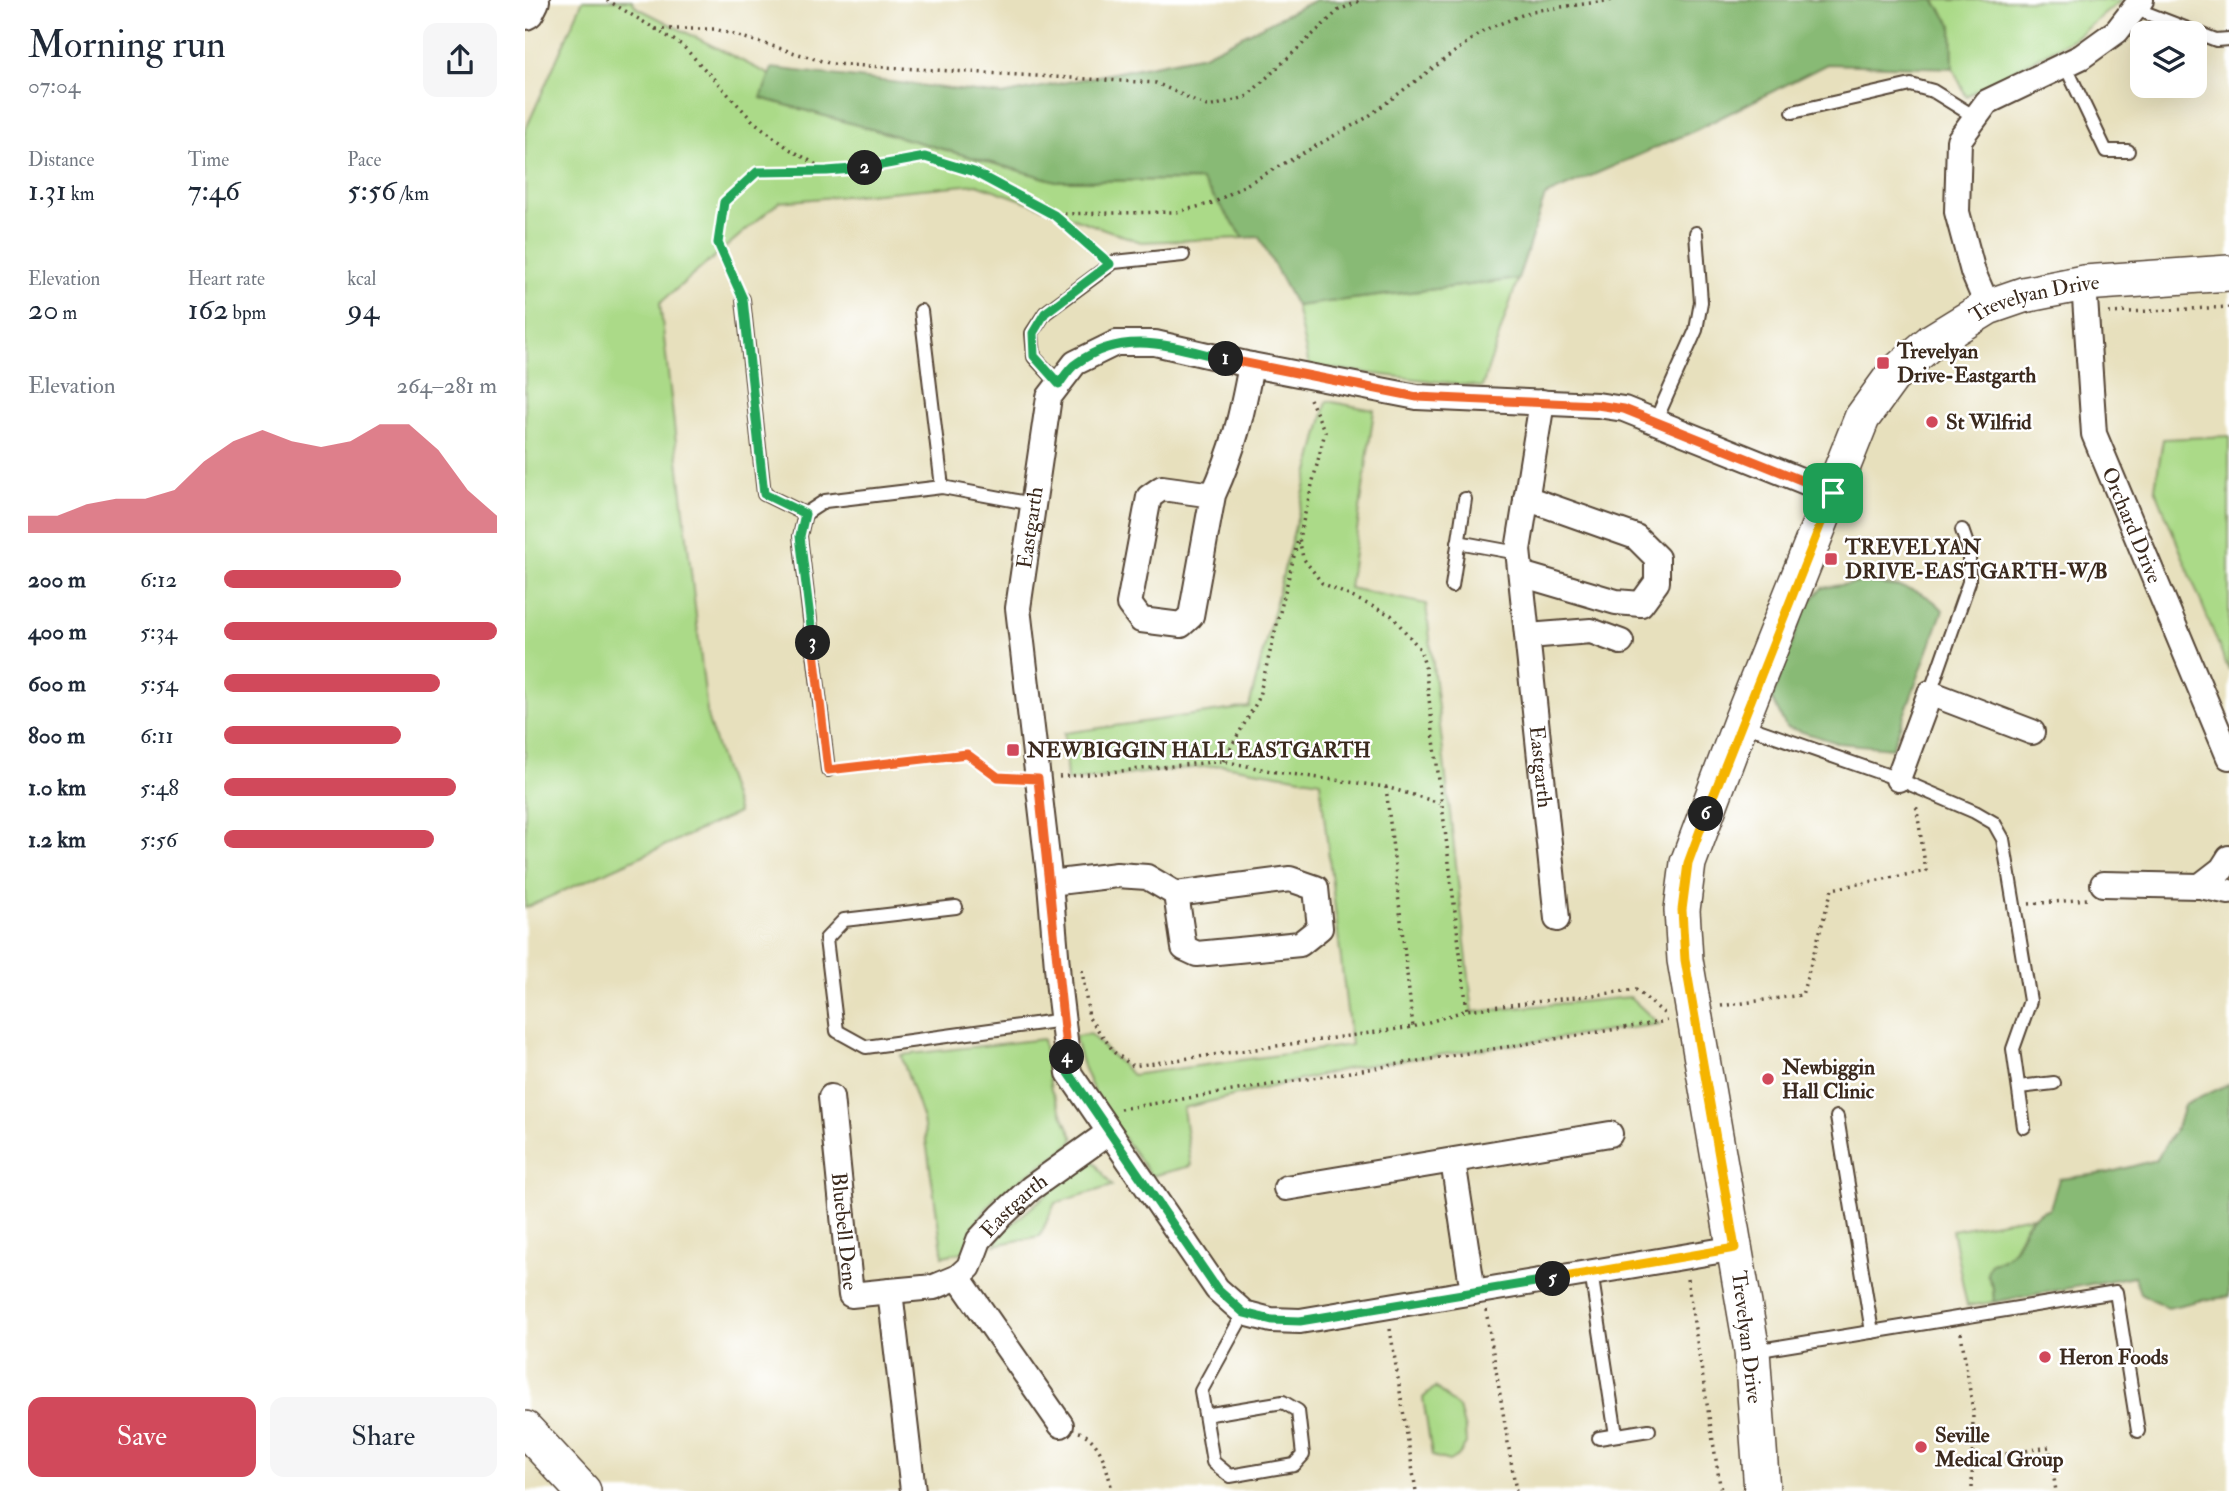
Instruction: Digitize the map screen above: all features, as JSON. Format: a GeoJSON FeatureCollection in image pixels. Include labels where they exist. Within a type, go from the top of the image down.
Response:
{"type":"FeatureCollection","features":[{"type":"Feature","properties":{"kind":"highway"},"geometry":{"type":"LineString","coordinates":[[525,10],[530,0]]}},
{"type":"Feature","properties":{"kind":"street"},"geometry":{"type":"LineString","coordinates":[[1988,307],[1973,272],[1957,212],[1959,140],[1987,102],[2081,57],[2117,32],[2138,5]]}},
{"type":"Feature","properties":{"kind":"street","name":"Trevelyan Drive"},"geometry":{"type":"LineString","coordinates":[[1762,1491],[1752,1351],[1735,1248],[1681,1015],[1685,960],[1682,910],[1688,863],[1740,724],[1862,418],[1893,374],[1931,342],[1988,307],[2023,295],[2084,283],[2229,273]]}},
{"type":"Feature","properties":{"kind":"street","name":"Orchard Drive"},"geometry":{"type":"LineString","coordinates":[[2084,283],[2094,434],[2229,757]]}},
{"type":"Feature","properties":{"kind":"street","name":"Eastgarth"},"geometry":{"type":"LineString","coordinates":[[1735,1248],[1300,1321],[1272,1320],[1244,1313],[1217,1289],[1069,1073],[1018,608],[1049,397],[1075,363],[1116,343],[1155,343],[1251,365],[1417,397],[1597,405],[1624,409],[1833,493]]}},
{"type":"Feature","properties":{"kind":"street"},"geometry":{"type":"LineString","coordinates":[[1213,495],[1162,488],[1149,497],[1129,604],[1142,620],[1181,625],[1191,617],[1213,495],[1240,427],[1251,365]]}},
{"type":"Feature","properties":{"kind":"street","name":"Eastgarth"},"geometry":{"type":"LineString","coordinates":[[1542,402],[1526,498],[1520,564],[1557,919]]}},
{"type":"Feature","properties":{"kind":"street"},"geometry":{"type":"LineString","coordinates":[[1520,564],[1616,602],[1641,604],[1657,582],[1657,558],[1636,537],[1526,498]]}},
{"type":"Feature","properties":{"kind":"street"},"geometry":{"type":"LineString","coordinates":[[1528,636],[1591,631],[1621,642]]}},
{"type":"Feature","properties":{"kind":"street"},"geometry":{"type":"LineString","coordinates":[[1905,782],[1930,693],[2032,732]]}},
{"type":"Feature","properties":{"kind":"street"},"geometry":{"type":"LineString","coordinates":[[2200,886],[2222,869],[2229,858]]}},
{"type":"Feature","properties":{"kind":"street"},"geometry":{"type":"LineString","coordinates":[[1050,883],[1117,875],[1147,877],[1176,894],[1290,879],[1315,888],[1320,928],[1300,944],[1197,954],[1184,948],[1176,894]]}},
{"type":"Feature","properties":{"kind":"street"},"geometry":{"type":"LineString","coordinates":[[2097,891],[2200,886],[2229,892]]}},
{"type":"Feature","properties":{"kind":"street","name":"Bluebell Dene"},"geometry":{"type":"LineString","coordinates":[[831,1097],[851,1295],[890,1291],[913,1491]]}},
{"type":"Feature","properties":{"kind":"street","name":"Eastgarth"},"geometry":{"type":"LineString","coordinates":[[958,1277],[969,1267],[979,1240],[1001,1216],[1101,1123]]}},
{"type":"Feature","properties":{"kind":"street"},"geometry":{"type":"LineString","coordinates":[[1286,1188],[1610,1134]]}},
{"type":"Feature","properties":{"kind":"street"},"geometry":{"type":"LineString","coordinates":[[1453,1161],[1478,1291]]}},
{"type":"Feature","properties":{"kind":"street"},"geometry":{"type":"LineString","coordinates":[[890,1291],[934,1287],[958,1277],[1061,1425]]}},
{"type":"Feature","properties":{"kind":"street"},"geometry":{"type":"LineString","coordinates":[[525,1429],[583,1491]]}},
{"type":"Feature","properties":{"kind":"lane"},"geometry":{"type":"LineString","coordinates":[[2138,5],[2216,40],[2229,39]]}},
{"type":"Feature","properties":{"kind":"lane"},"geometry":{"type":"LineString","coordinates":[[2065,65],[2106,151],[2127,151]]}},
{"type":"Feature","properties":{"kind":"lane"},"geometry":{"type":"LineString","coordinates":[[1793,112],[1911,85],[1933,90],[1975,117]]}},
{"type":"Feature","properties":{"kind":"lane"},"geometry":{"type":"LineString","coordinates":[[1655,422],[1696,330],[1701,302],[1696,233]]}},
{"type":"Feature","properties":{"kind":"lane"},"geometry":{"type":"LineString","coordinates":[[1059,384],[1034,356],[1033,333],[1045,313],[1114,262],[1183,255]]}},
{"type":"Feature","properties":{"kind":"lane"},"geometry":{"type":"LineString","coordinates":[[743,299],[764,494],[805,514]]}},
{"type":"Feature","properties":{"kind":"lane"},"geometry":{"type":"LineString","coordinates":[[921,312],[942,487]]}},
{"type":"Feature","properties":{"kind":"lane"},"geometry":{"type":"LineString","coordinates":[[828,770],[800,536],[805,514],[825,501],[942,487],[1033,504]]}},
{"type":"Feature","properties":{"kind":"lane"},"geometry":{"type":"LineString","coordinates":[[1452,586],[1465,499]]}},
{"type":"Feature","properties":{"kind":"lane"},"geometry":{"type":"LineString","coordinates":[[1930,693],[1969,582],[1969,550],[1962,530]]}},
{"type":"Feature","properties":{"kind":"lane"},"geometry":{"type":"LineString","coordinates":[[1458,542],[1520,564]]}},
{"type":"Feature","properties":{"kind":"lane"},"geometry":{"type":"LineString","coordinates":[[1740,724],[1905,782],[1994,823],[2003,839],[2030,1001],[2013,1049],[2024,1127]]}},
{"type":"Feature","properties":{"kind":"lane"},"geometry":{"type":"LineString","coordinates":[[956,906],[845,920],[826,939],[837,1031],[866,1047],[1063,1020]]}},
{"type":"Feature","properties":{"kind":"lane"},"geometry":{"type":"LineString","coordinates":[[2019,1087],[2054,1083]]}},
{"type":"Feature","properties":{"kind":"lane"},"geometry":{"type":"LineString","coordinates":[[1837,1117],[1872,1332]]}},
{"type":"Feature","properties":{"kind":"lane"},"geometry":{"type":"LineString","coordinates":[[1591,1272],[1616,1435]]}},
{"type":"Feature","properties":{"kind":"lane"},"geometry":{"type":"LineString","coordinates":[[1752,1351],[2116,1292],[2138,1430]]}},
{"type":"Feature","properties":{"kind":"lane"},"geometry":{"type":"LineString","coordinates":[[1205,1415],[1283,1402],[1298,1411],[1303,1455],[1294,1465],[1230,1476],[1213,1462],[1205,1415],[1201,1391],[1244,1313]]}},
{"type":"Feature","properties":{"kind":"lane"},"geometry":{"type":"LineString","coordinates":[[1599,1438],[1649,1430]]}},
{"type":"Feature","properties":{"kind":"path"},"geometry":{"type":"LineString","coordinates":[[607,0],[682,45],[753,121],[788,148],[827,171]]}},
{"type":"Feature","properties":{"kind":"path"},"geometry":{"type":"LineString","coordinates":[[653,29],[715,29],[832,64],[1156,83],[1209,107],[1246,97],[1339,10],[1361,0]]}},
{"type":"Feature","properties":{"kind":"path"},"geometry":{"type":"LineString","coordinates":[[1054,215],[1177,212],[1213,203],[1366,118],[1484,30],[1532,11],[1613,0]]}},
{"type":"Feature","properties":{"kind":"path"},"geometry":{"type":"LineString","coordinates":[[743,299],[718,243],[724,202],[757,172],[827,171],[870,167],[925,157],[974,172],[1054,215],[1110,264]]}},
{"type":"Feature","properties":{"kind":"path"},"geometry":{"type":"LineString","coordinates":[[1223,761],[1258,700],[1325,432],[1300,374]]}},
{"type":"Feature","properties":{"kind":"path"},"geometry":{"type":"LineString","coordinates":[[1299,538],[1303,558],[1322,583],[1391,615],[1420,649],[1425,666],[1467,1010]]}},
{"type":"Feature","properties":{"kind":"path"},"geometry":{"type":"LineString","coordinates":[[828,770],[967,754],[998,777],[1038,779],[1223,761],[1276,772],[1386,787],[1440,803]]}},
{"type":"Feature","properties":{"kind":"path"},"geometry":{"type":"LineString","coordinates":[[1101,1123],[1802,995],[1832,889],[1926,871],[1905,782]]}},
{"type":"Feature","properties":{"kind":"path"},"geometry":{"type":"LineString","coordinates":[[1386,787],[1413,1027]]}},
{"type":"Feature","properties":{"kind":"path"},"geometry":{"type":"LineString","coordinates":[[2015,905],[2097,891]]}},
{"type":"Feature","properties":{"kind":"path"},"geometry":{"type":"LineString","coordinates":[[1081,963],[1089,1018],[1115,1053],[1133,1066],[1413,1027],[1467,1010],[1636,990],[1667,1015],[1681,1015]]}},
{"type":"Feature","properties":{"kind":"path"},"geometry":{"type":"LineString","coordinates":[[1478,1291],[1516,1491]]}},
{"type":"Feature","properties":{"kind":"path"},"geometry":{"type":"LineString","coordinates":[[1386,1306],[1416,1491]]}},
{"type":"Feature","properties":{"kind":"path"},"geometry":{"type":"LineString","coordinates":[[1959,1317],[1973,1411],[1972,1491]]}},
{"type":"Feature","properties":{"kind":"path"},"geometry":{"type":"LineString","coordinates":[[1061,1425],[1086,1434],[1107,1463],[1112,1491]]}},
{"type":"Feature","properties":{"kind":"path"},"geometry":{"type":"LineString","coordinates":[[1971,1460],[2049,1447],[2056,1491]]}},
{"type":"Feature","properties":{"kind":"green space"},"geometry":{"type":"Polygon","coordinates":[[[583,0],[632,0],[636,7],[770,75],[762,98],[1056,181],[1201,180],[1244,238],[1141,242],[977,184],[779,202],[660,303],[708,720],[738,813],[525,908],[525,131],[583,0]]]}},
{"type":"Feature","properties":{"kind":"green space"},"geometry":{"type":"Polygon","coordinates":[[[1315,0],[1934,0],[1952,25],[1953,68],[1827,64],[1696,130],[1545,196],[1518,279],[1296,306],[1259,237],[1244,238],[1201,180],[1056,181],[761,98],[772,68],[1002,95],[1204,55],[1315,0]]]}},
{"type":"Feature","properties":{"kind":"green space"},"geometry":{"type":"Polygon","coordinates":[[[1934,0],[2122,0],[2073,39],[1966,96],[1953,68],[1952,25],[1934,0]]]}},
{"type":"Feature","properties":{"kind":"green space"},"geometry":{"type":"Polygon","coordinates":[[[1518,279],[1482,387],[1309,366],[1296,306],[1518,279]]]}},
{"type":"Feature","properties":{"kind":"green space"},"geometry":{"type":"Polygon","coordinates":[[[1327,401],[1374,410],[1349,588],[1426,604],[1473,1012],[1630,997],[1659,1024],[1354,1067],[1183,1108],[1191,1166],[1151,1176],[1095,1093],[1075,1036],[1090,1034],[1132,1075],[1351,1045],[1320,781],[1223,765],[1067,781],[1064,733],[1249,707],[1327,401]]]}},
{"type":"Feature","properties":{"kind":"green space"},"geometry":{"type":"Polygon","coordinates":[[[2229,436],[2229,671],[2155,488],[2163,439],[2229,436]]]}},
{"type":"Feature","properties":{"kind":"green space"},"geometry":{"type":"Polygon","coordinates":[[[1861,582],[1916,591],[1943,610],[1892,748],[1838,743],[1786,727],[1772,699],[1805,607],[1822,588],[1861,582]]]}},
{"type":"Feature","properties":{"kind":"green space"},"geometry":{"type":"Polygon","coordinates":[[[1043,1039],[1051,1090],[1074,1139],[1068,1147],[996,1196],[973,1227],[963,1252],[943,1256],[923,1120],[901,1055],[1043,1039]]]}},
{"type":"Feature","properties":{"kind":"green space"},"geometry":{"type":"Polygon","coordinates":[[[2229,1084],[2229,1297],[2168,1308],[2140,1293],[2134,1276],[1994,1302],[1993,1288],[1987,1273],[1991,1263],[2010,1253],[2030,1220],[2050,1208],[2059,1179],[2107,1173],[2156,1160],[2178,1125],[2184,1105],[2229,1084]]]}},
{"type":"Feature","properties":{"kind":"green space"},"geometry":{"type":"Polygon","coordinates":[[[1092,1159],[1112,1186],[1055,1203],[1040,1236],[995,1245],[1004,1231],[1082,1164],[1092,1159]]]}},
{"type":"Feature","properties":{"kind":"green space"},"geometry":{"type":"Polygon","coordinates":[[[2032,1216],[2007,1256],[1991,1263],[1987,1273],[1993,1288],[1994,1302],[1967,1306],[1952,1230],[2032,1216]]]}},
{"type":"Feature","properties":{"kind":"green space"},"geometry":{"type":"Polygon","coordinates":[[[1435,1387],[1459,1408],[1465,1430],[1466,1444],[1459,1455],[1449,1461],[1432,1456],[1423,1398],[1435,1387]]]}},
{"type":"Feature","properties":{"kind":"place","name":"Trevelyan Drive-Eastgarth"},"geometry":{"type":"Point","coordinates":[1883,363]}},
{"type":"Feature","properties":{"kind":"place","name":"St Wilfrid"},"geometry":{"type":"Point","coordinates":[1932,422]}},
{"type":"Feature","properties":{"kind":"place","name":"TREVELYAN DRIVE-EASTGARTH-W/B"},"geometry":{"type":"Point","coordinates":[1831,559]}},
{"type":"Feature","properties":{"kind":"place","name":"NEWBIGGIN HALL EASTGARTH"},"geometry":{"type":"Point","coordinates":[1013,750]}},
{"type":"Feature","properties":{"kind":"place","name":"Newbiggin Hall Clinic"},"geometry":{"type":"Point","coordinates":[1768,1079]}},
{"type":"Feature","properties":{"kind":"place","name":"Heron Foods"},"geometry":{"type":"Point","coordinates":[2045,1357]}},
{"type":"Feature","properties":{"kind":"place","name":"Seville Medical Group"},"geometry":{"type":"Point","coordinates":[1921,1447]}},
{"type":"Feature","properties":{"kind":"route"},"geometry":{"type":"LineString","coordinates":[[925,157],[974,172],[1054,215],[1110,264],[1045,313],[1033,333],[1034,356],[1059,384],[1075,363],[1116,343],[1155,343],[1246,364],[1417,397],[1597,405],[1624,409],[1833,493],[1740,724],[1688,863],[1682,910],[1685,960],[1735,1248],[1300,1321],[1272,1320],[1244,1313],[1217,1289],[1069,1073],[1038,779],[998,777],[967,754],[828,770],[800,536],[805,514],[764,494],[743,299],[718,243],[724,202],[757,172],[827,171],[870,167],[925,157]]}}]}
